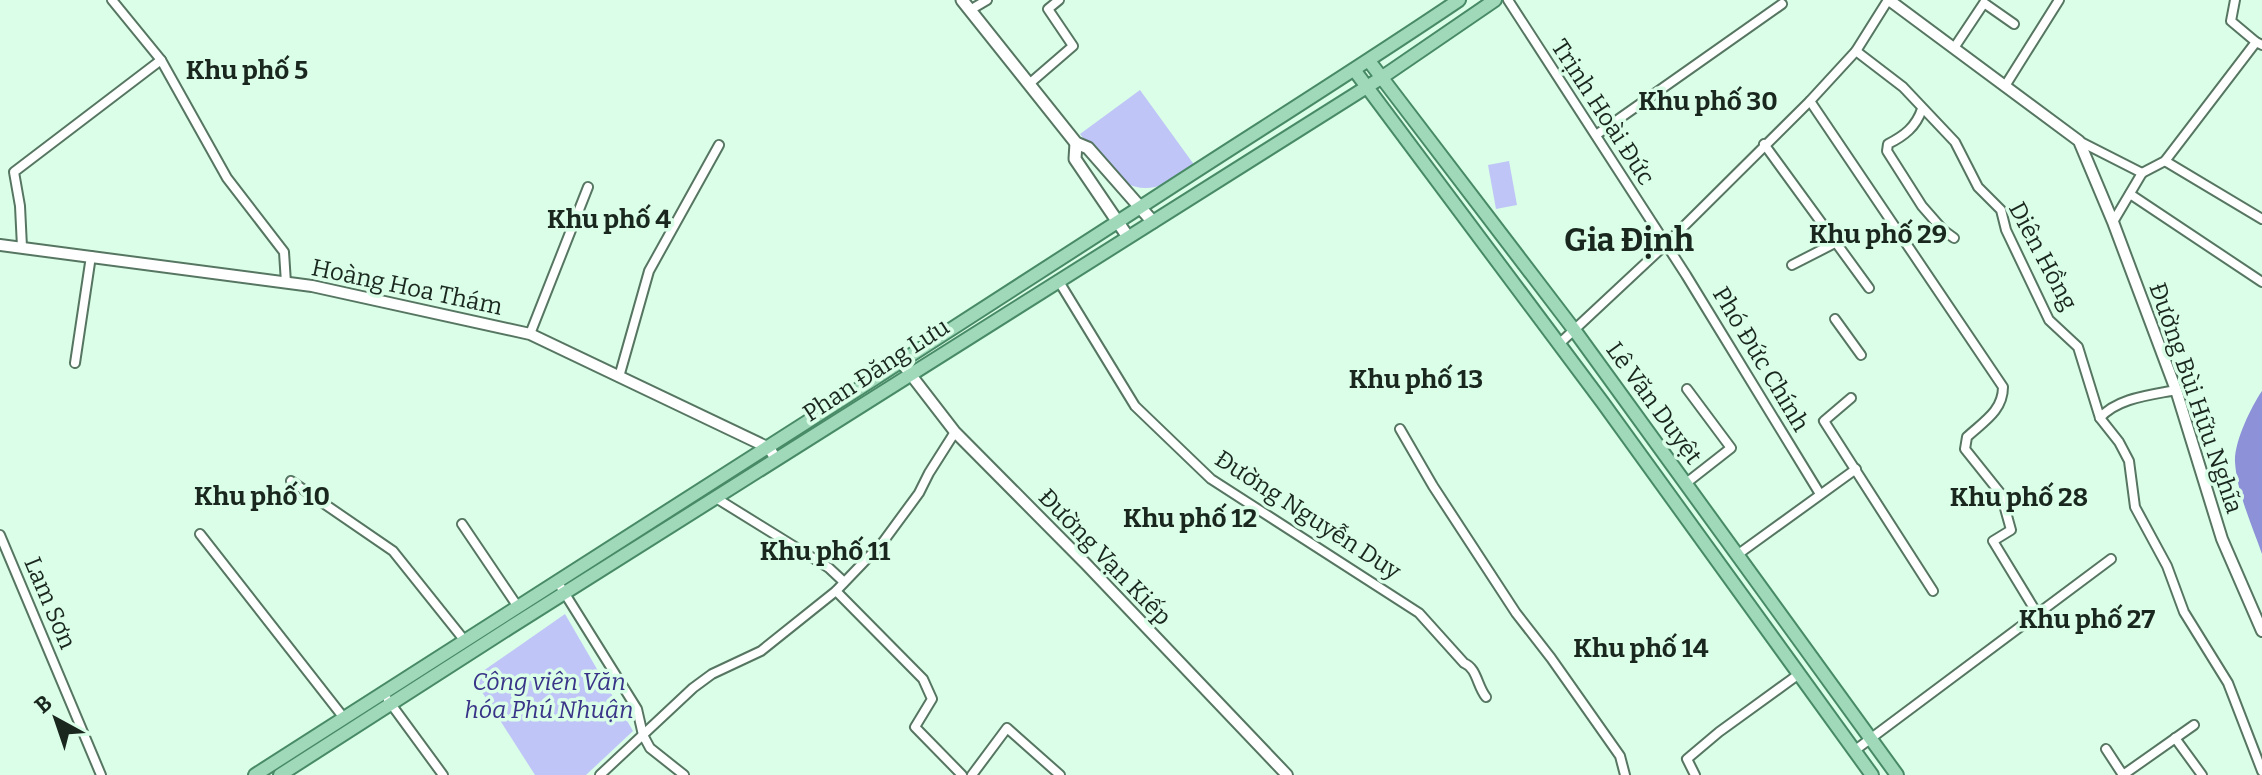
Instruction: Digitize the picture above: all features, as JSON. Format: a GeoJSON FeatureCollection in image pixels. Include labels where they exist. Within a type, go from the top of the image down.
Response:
{"type":"FeatureCollection","features":[{"type":"Feature","properties":{"kind":"main road"},"geometry":{"type":"LineString","coordinates":[[962,0],[1076,143],[1088,148],[1153,222]]}},
{"type":"Feature","properties":{"kind":"main road","name":"Phan Đăng Lưu"},"geometry":{"type":"LineString","coordinates":[[280,775],[716,498],[901,362],[1355,71],[1459,0]]}},
{"type":"Feature","properties":{"kind":"main road","name":"Phan Đăng Lưu"},"geometry":{"type":"LineString","coordinates":[[255,775],[557,581],[910,374],[1381,78],[1495,0]]}},
{"type":"Feature","properties":{"kind":"main road","name":"Lê Văn Duyệt"},"geometry":{"type":"LineString","coordinates":[[1369,61],[1575,331],[1897,775]]}},
{"type":"Feature","properties":{"kind":"main road","name":"Lê Văn Duyệt"},"geometry":{"type":"LineString","coordinates":[[1355,71],[1499,262],[1872,775]]}},
{"type":"Feature","properties":{"kind":"main road"},"geometry":{"type":"LineString","coordinates":[[1076,143],[1075,159],[1128,237]]}},
{"type":"Feature","properties":{"kind":"main road"},"geometry":{"type":"LineString","coordinates":[[1499,262],[1514,251]]}},
{"type":"Feature","properties":{"kind":"main road"},"geometry":{"type":"LineString","coordinates":[[1010,293],[1018,306]]}},
{"type":"Feature","properties":{"kind":"main road"},"geometry":{"type":"LineString","coordinates":[[1825,713],[1843,700]]}},
{"type":"Feature","properties":{"kind":"street"},"geometry":{"type":"LineString","coordinates":[[112,0],[161,60],[227,178],[284,252],[286,283]]}},
{"type":"Feature","properties":{"kind":"street"},"geometry":{"type":"LineString","coordinates":[[970,10],[987,0]]}},
{"type":"Feature","properties":{"kind":"street"},"geometry":{"type":"LineString","coordinates":[[1029,84],[1073,46],[1048,9],[1059,0]]}},
{"type":"Feature","properties":{"kind":"street","name":"Trịnh Hoài Đức"},"geometry":{"type":"LineString","coordinates":[[1508,0],[1665,245]]}},
{"type":"Feature","properties":{"kind":"street"},"geometry":{"type":"LineString","coordinates":[[1559,344],[1665,245],[1810,101],[1856,51],[1889,0],[2079,141],[2142,173]]}},
{"type":"Feature","properties":{"kind":"street"},"geometry":{"type":"LineString","coordinates":[[2005,86],[2059,0]]}},
{"type":"Feature","properties":{"kind":"street"},"geometry":{"type":"LineString","coordinates":[[2113,222],[2142,173],[2165,161],[2259,44],[2231,21],[2235,0]]}},
{"type":"Feature","properties":{"kind":"street"},"geometry":{"type":"LineString","coordinates":[[1954,48],[1984,3],[2014,24]]}},
{"type":"Feature","properties":{"kind":"street"},"geometry":{"type":"LineString","coordinates":[[1596,135],[1782,4]]}},
{"type":"Feature","properties":{"kind":"street","name":"Diên Hồng"},"geometry":{"type":"LineString","coordinates":[[1856,51],[1903,87],[1922,109],[1938,121],[1955,142],[1978,187],[2001,210],[2006,230],[2049,320],[2078,347],[2100,418],[2129,461],[2135,507],[2167,566],[2184,612],[2218,662],[2262,771]]}},
{"type":"Feature","properties":{"kind":"street"},"geometry":{"type":"LineString","coordinates":[[22,247],[14,172],[161,60]]}},
{"type":"Feature","properties":{"kind":"street"},"geometry":{"type":"LineString","coordinates":[[1810,101],[2003,387],[2003,401],[1967,437],[1965,449],[2001,494],[2011,530],[1993,541],[2038,615]]}},
{"type":"Feature","properties":{"kind":"street"},"geometry":{"type":"LineString","coordinates":[[1922,109],[1919,118],[1905,135],[1888,144],[1887,151],[1922,206],[1954,238]]}},
{"type":"Feature","properties":{"kind":"street","name":"Đường Bùi Hữu Nghĩa"},"geometry":{"type":"LineString","coordinates":[[2079,141],[2176,390],[2222,539],[2262,631]]}},
{"type":"Feature","properties":{"kind":"street"},"geometry":{"type":"LineString","coordinates":[[1764,144],[1869,288]]}},
{"type":"Feature","properties":{"kind":"street"},"geometry":{"type":"LineString","coordinates":[[619,377],[649,271],[719,145]]}},
{"type":"Feature","properties":{"kind":"street"},"geometry":{"type":"LineString","coordinates":[[2165,161],[2262,219]]}},
{"type":"Feature","properties":{"kind":"street"},"geometry":{"type":"LineString","coordinates":[[530,334],[588,187]]}},
{"type":"Feature","properties":{"kind":"street"},"geometry":{"type":"LineString","coordinates":[[2130,194],[2262,282]]}},
{"type":"Feature","properties":{"kind":"street"},"geometry":{"type":"LineString","coordinates":[[1792,265],[1835,243]]}},
{"type":"Feature","properties":{"kind":"street","name":"Hoàng Hoa Thám"},"geometry":{"type":"LineString","coordinates":[[0,245],[312,286],[530,334],[773,454]]}},
{"type":"Feature","properties":{"kind":"street","name":"Phó Đức Chính"},"geometry":{"type":"LineString","coordinates":[[1665,245],[1820,494]]}},
{"type":"Feature","properties":{"kind":"street"},"geometry":{"type":"LineString","coordinates":[[75,363],[91,256]]}},
{"type":"Feature","properties":{"kind":"street","name":"Đường Nguyễn Duy"},"geometry":{"type":"LineString","coordinates":[[1058,280],[1135,406],[1211,479],[1419,613],[1464,663],[1470,665],[1475,673],[1476,685],[1486,697]]}},
{"type":"Feature","properties":{"kind":"street"},"geometry":{"type":"LineString","coordinates":[[1835,319],[1861,355]]}},
{"type":"Feature","properties":{"kind":"street","name":"Đường Vạn Kiếp"},"geometry":{"type":"LineString","coordinates":[[901,362],[955,432],[1095,573],[1287,775]]}},
{"type":"Feature","properties":{"kind":"street"},"geometry":{"type":"LineString","coordinates":[[1685,484],[1731,448],[1687,389]]}},
{"type":"Feature","properties":{"kind":"street"},"geometry":{"type":"LineString","coordinates":[[2100,418],[2107,410],[2137,397],[2176,390]]}},
{"type":"Feature","properties":{"kind":"street"},"geometry":{"type":"LineString","coordinates":[[1851,398],[1824,421],[1933,591]]}},
{"type":"Feature","properties":{"kind":"street"},"geometry":{"type":"LineString","coordinates":[[1400,429],[1428,479],[1516,613],[1620,756],[1625,775]]}},
{"type":"Feature","properties":{"kind":"street"},"geometry":{"type":"LineString","coordinates":[[600,775],[693,688],[712,674],[761,651],[836,591],[883,542],[919,493],[955,432]]}},
{"type":"Feature","properties":{"kind":"street"},"geometry":{"type":"LineString","coordinates":[[1737,555],[1856,469]]}},
{"type":"Feature","properties":{"kind":"street"},"geometry":{"type":"LineString","coordinates":[[291,481],[393,551],[465,641]]}},
{"type":"Feature","properties":{"kind":"street"},"geometry":{"type":"LineString","coordinates":[[716,498],[829,568],[844,582]]}},
{"type":"Feature","properties":{"kind":"street"},"geometry":{"type":"LineString","coordinates":[[462,524],[518,607]]}},
{"type":"Feature","properties":{"kind":"street"},"geometry":{"type":"LineString","coordinates":[[200,534],[344,718]]}},
{"type":"Feature","properties":{"kind":"street","name":"Lam Sơn"},"geometry":{"type":"LineString","coordinates":[[0,535],[3,549],[101,775]]}},
{"type":"Feature","properties":{"kind":"street"},"geometry":{"type":"LineString","coordinates":[[1854,751],[2111,559]]}},
{"type":"Feature","properties":{"kind":"street"},"geometry":{"type":"LineString","coordinates":[[557,581],[637,709],[643,735],[650,748],[684,775]]}},
{"type":"Feature","properties":{"kind":"street"},"geometry":{"type":"LineString","coordinates":[[836,591],[923,679],[932,699],[915,727],[962,775]]}},
{"type":"Feature","properties":{"kind":"street"},"geometry":{"type":"LineString","coordinates":[[1695,775],[1687,759],[1799,674]]}},
{"type":"Feature","properties":{"kind":"street"},"geometry":{"type":"LineString","coordinates":[[384,693],[443,775]]}},
{"type":"Feature","properties":{"kind":"street"},"geometry":{"type":"LineString","coordinates":[[2106,749],[2123,775],[2194,725]]}},
{"type":"Feature","properties":{"kind":"street"},"geometry":{"type":"LineString","coordinates":[[972,775],[1007,728],[1060,775]]}},
{"type":"Feature","properties":{"kind":"street"},"geometry":{"type":"LineString","coordinates":[[2175,738],[2202,775]]}},
{"type":"Feature","properties":{"kind":"green space"},"geometry":{"type":"Polygon","coordinates":[[[1140,90],[1195,166],[1155,187],[1142,188],[1121,180],[1102,163],[1080,134],[1140,90]]]}},
{"type":"Feature","properties":{"kind":"green space"},"geometry":{"type":"Polygon","coordinates":[[[1509,161],[1517,205],[1496,209],[1488,165],[1509,161]]]}},
{"type":"Feature","properties":{"kind":"green space","name":"Công viên Văn hóa Phú Nhuận"},"geometry":{"type":"Polygon","coordinates":[[[565,614],[633,731],[586,775],[535,775],[473,678],[565,614]]]}},
{"type":"Feature","properties":{"kind":"shaded area"},"geometry":{"type":"Polygon","coordinates":[[[2262,391],[2262,554],[2242,497],[2235,454],[2248,415],[2262,391]]]}},
{"type":"Feature","properties":{"kind":"district","name":"Khu phố 5"},"geometry":{"type":"Point","coordinates":[247,70]}},
{"type":"Feature","properties":{"kind":"district","name":"Khu phố 30"},"geometry":{"type":"Point","coordinates":[1708,101]}},
{"type":"Feature","properties":{"kind":"district","name":"Khu phố 4"},"geometry":{"type":"Point","coordinates":[609,219]}},
{"type":"Feature","properties":{"kind":"district","name":"Khu phố 29"},"geometry":{"type":"Point","coordinates":[1878,234]}},
{"type":"Feature","properties":{"kind":"district","name":"Gia Định"},"geometry":{"type":"Point","coordinates":[1629,240]}},
{"type":"Feature","properties":{"kind":"district","name":"Khu phố 13"},"geometry":{"type":"Point","coordinates":[1416,379]}},
{"type":"Feature","properties":{"kind":"district","name":"Khu phố 10"},"geometry":{"type":"Point","coordinates":[262,496]}},
{"type":"Feature","properties":{"kind":"district","name":"Khu phố 28"},"geometry":{"type":"Point","coordinates":[2019,497]}},
{"type":"Feature","properties":{"kind":"district","name":"Khu phố 12"},"geometry":{"type":"Point","coordinates":[1190,518]}},
{"type":"Feature","properties":{"kind":"district","name":"Khu phố 11"},"geometry":{"type":"Point","coordinates":[825,551]}},
{"type":"Feature","properties":{"kind":"district","name":"Khu phố 27"},"geometry":{"type":"Point","coordinates":[2087,619]}},
{"type":"Feature","properties":{"kind":"district","name":"Khu phố 14"},"geometry":{"type":"Point","coordinates":[1641,648]}}]}
